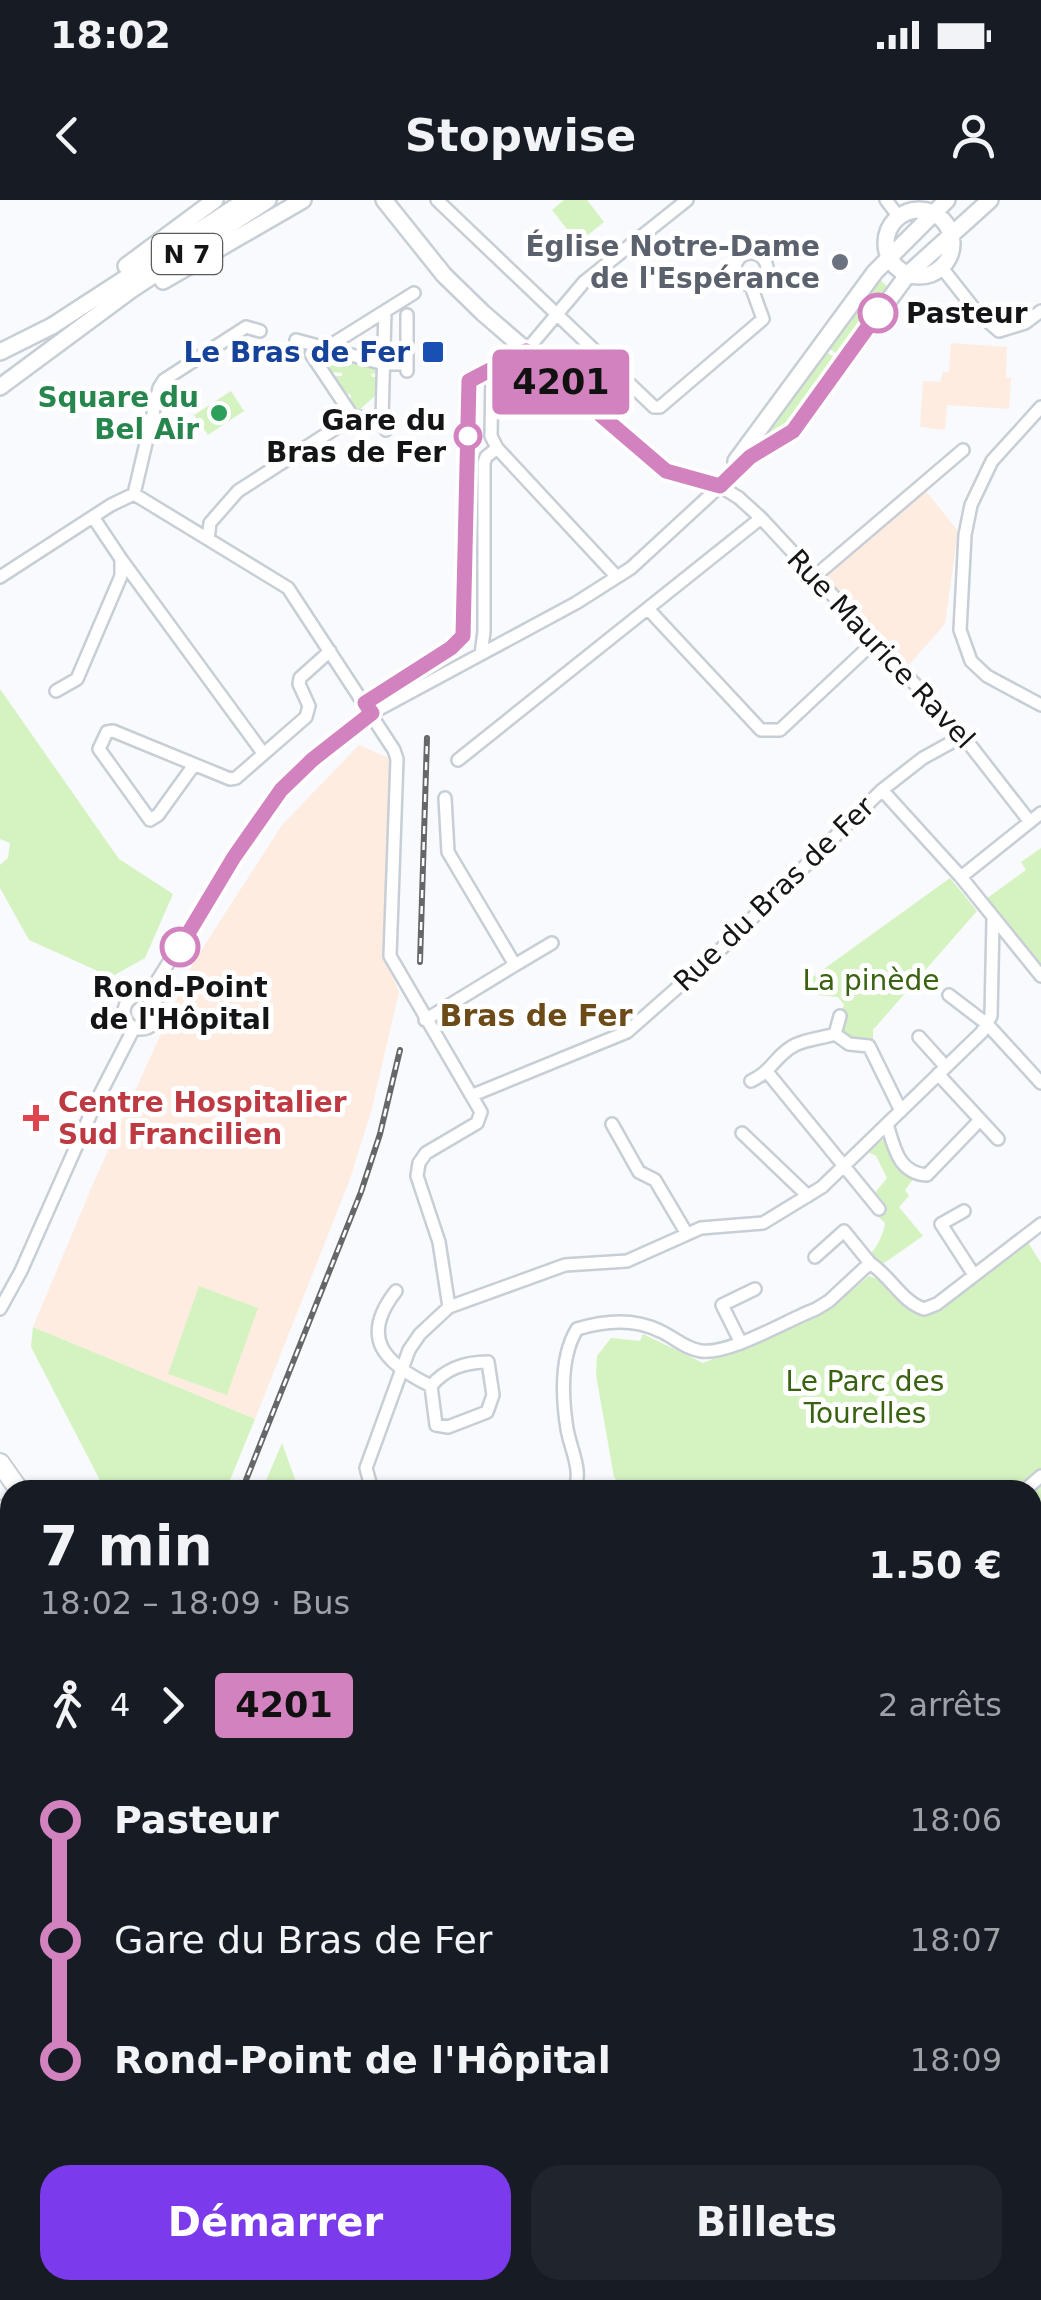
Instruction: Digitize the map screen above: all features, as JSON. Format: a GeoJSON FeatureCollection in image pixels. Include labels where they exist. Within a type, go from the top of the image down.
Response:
{"type":"FeatureCollection","features":[{"type":"Feature","properties":{"kind":"main road"},"geometry":{"type":"LineString","coordinates":[[101,292],[108,280],[215,200]]}},
{"type":"Feature","properties":{"kind":"main road","name":"N 7"},"geometry":{"type":"LineString","coordinates":[[0,352],[30,339],[246,200]]}},
{"type":"Feature","properties":{"kind":"main road","name":"N 7"},"geometry":{"type":"LineString","coordinates":[[0,387],[268,200]]}},
{"type":"Feature","properties":{"kind":"main road"},"geometry":{"type":"LineString","coordinates":[[107,310],[124,305],[303,200]]}},
{"type":"Feature","properties":{"kind":"main road"},"geometry":{"type":"LineString","coordinates":[[384,200],[444,274],[526,351],[666,471],[720,486]]}},
{"type":"Feature","properties":{"kind":"main road"},"geometry":{"type":"LineString","coordinates":[[720,486],[889,256],[946,200]]}},
{"type":"Feature","properties":{"kind":"main road"},"geometry":{"type":"LineString","coordinates":[[720,486],[750,457],[793,431],[908,274],[990,200]]}},
{"type":"Feature","properties":{"kind":"main road"},"geometry":{"type":"LineString","coordinates":[[912,211],[932,212],[951,233],[949,258],[942,268],[921,276],[908,274],[889,256],[887,238],[899,217],[912,211]]}},
{"type":"Feature","properties":{"kind":"street"},"geometry":{"type":"LineString","coordinates":[[437,200],[654,407],[660,407],[763,319],[751,286]]}},
{"type":"Feature","properties":{"kind":"street"},"geometry":{"type":"LineString","coordinates":[[526,351],[584,282],[686,200]]}},
{"type":"Feature","properties":{"kind":"street"},"geometry":{"type":"LineString","coordinates":[[886,200],[899,217]]}},
{"type":"Feature","properties":{"kind":"street"},"geometry":{"type":"LineString","coordinates":[[942,268],[976,311],[999,331],[1025,323],[1041,311]]}},
{"type":"Feature","properties":{"kind":"street"},"geometry":{"type":"LineString","coordinates":[[313,357],[385,317],[414,293]]}},
{"type":"Feature","properties":{"kind":"street"},"geometry":{"type":"LineString","coordinates":[[353,418],[301,341],[407,368],[408,321],[385,317]]}},
{"type":"Feature","properties":{"kind":"street"},"geometry":{"type":"LineString","coordinates":[[208,539],[210,523],[238,492],[353,418],[384,424],[385,317]]}},
{"type":"Feature","properties":{"kind":"street"},"geometry":{"type":"LineString","coordinates":[[0,577],[134,494],[164,380],[246,327],[260,331]]}},
{"type":"Feature","properties":{"kind":"street"},"geometry":{"type":"LineString","coordinates":[[492,370],[491,436],[497,448],[617,577]]}},
{"type":"Feature","properties":{"kind":"street"},"geometry":{"type":"LineString","coordinates":[[1041,407],[992,461],[971,505],[965,536],[960,630],[971,662],[986,676],[1041,705]]}},
{"type":"Feature","properties":{"kind":"street"},"geometry":{"type":"LineString","coordinates":[[480,654],[484,632],[484,463],[497,448]]}},
{"type":"Feature","properties":{"kind":"street"},"geometry":{"type":"LineString","coordinates":[[814,577],[964,450]]}},
{"type":"Feature","properties":{"kind":"street"},"geometry":{"type":"LineString","coordinates":[[147,997],[234,857],[281,790],[312,760],[372,713],[617,577],[720,486]]}},
{"type":"Feature","properties":{"kind":"street","name":"Rue Maurice Ravel"},"geometry":{"type":"LineString","coordinates":[[720,486],[761,518],[964,736],[1030,822]]}},
{"type":"Feature","properties":{"kind":"street"},"geometry":{"type":"LineString","coordinates":[[134,494],[288,588],[372,713],[397,759],[390,956],[481,1112],[478,1124],[426,1153],[418,1162],[417,1176],[440,1242],[449,1306]]}},
{"type":"Feature","properties":{"kind":"street"},"geometry":{"type":"LineString","coordinates":[[92,517],[263,753]]}},
{"type":"Feature","properties":{"kind":"street"},"geometry":{"type":"LineString","coordinates":[[458,760],[761,518]]}},
{"type":"Feature","properties":{"kind":"street"},"geometry":{"type":"LineString","coordinates":[[56,691],[77,680],[121,576],[121,559]]}},
{"type":"Feature","properties":{"kind":"street"},"geometry":{"type":"LineString","coordinates":[[649,610],[761,730],[768,732],[780,730],[876,641]]}},
{"type":"Feature","properties":{"kind":"street"},"geometry":{"type":"LineString","coordinates":[[194,765],[170,800],[150,820],[99,749],[107,732],[113,731],[230,779],[236,778],[306,718],[309,706],[300,678],[330,651]]}},
{"type":"Feature","properties":{"kind":"street","name":"Rue du Bras de Fer"},"geometry":{"type":"LineString","coordinates":[[473,1095],[627,1032],[719,951],[882,790],[924,758],[964,736]]}},
{"type":"Feature","properties":{"kind":"street"},"geometry":{"type":"LineString","coordinates":[[882,790],[961,877],[1041,976]]}},
{"type":"Feature","properties":{"kind":"street"},"geometry":{"type":"LineString","coordinates":[[445,798],[448,852],[516,964]]}},
{"type":"Feature","properties":{"kind":"street"},"geometry":{"type":"LineString","coordinates":[[961,877],[1041,813]]}},
{"type":"Feature","properties":{"kind":"street"},"geometry":{"type":"LineString","coordinates":[[369,1480],[366,1468],[401,1372],[420,1334],[449,1306],[565,1265],[627,1261],[701,1228],[764,1223],[822,1187],[987,1024],[991,1016],[993,920]]}},
{"type":"Feature","properties":{"kind":"street"},"geometry":{"type":"LineString","coordinates":[[425,1020],[552,943]]}},
{"type":"Feature","properties":{"kind":"street"},"geometry":{"type":"LineString","coordinates":[[949,995],[987,1024],[1041,1083]]}},
{"type":"Feature","properties":{"kind":"street"},"geometry":{"type":"LineString","coordinates":[[147,997],[156,1006],[157,1018],[145,1029],[134,1028],[124,1016],[126,1005],[133,998],[147,997]]}},
{"type":"Feature","properties":{"kind":"street"},"geometry":{"type":"LineString","coordinates":[[835,1034],[840,1016]]}},
{"type":"Feature","properties":{"kind":"street"},"geometry":{"type":"LineString","coordinates":[[0,1308],[134,1028]]}},
{"type":"Feature","properties":{"kind":"street"},"geometry":{"type":"LineString","coordinates":[[751,1081],[768,1073],[776,1060],[795,1045],[835,1034]]}},
{"type":"Feature","properties":{"kind":"street"},"geometry":{"type":"LineString","coordinates":[[835,1034],[849,1044],[869,1046],[900,1111]]}},
{"type":"Feature","properties":{"kind":"street"},"geometry":{"type":"LineString","coordinates":[[918,1037],[998,1139]]}},
{"type":"Feature","properties":{"kind":"street"},"geometry":{"type":"LineString","coordinates":[[768,1073],[879,1209]]}},
{"type":"Feature","properties":{"kind":"street"},"geometry":{"type":"LineString","coordinates":[[888,1124],[905,1168],[926,1175],[980,1120]]}},
{"type":"Feature","properties":{"kind":"street"},"geometry":{"type":"LineString","coordinates":[[612,1124],[639,1172],[654,1180],[687,1234]]}},
{"type":"Feature","properties":{"kind":"street"},"geometry":{"type":"LineString","coordinates":[[742,1133],[808,1196]]}},
{"type":"Feature","properties":{"kind":"street"},"geometry":{"type":"LineString","coordinates":[[964,1210],[941,1224],[974,1275]]}},
{"type":"Feature","properties":{"kind":"street"},"geometry":{"type":"LineString","coordinates":[[815,1257],[844,1231],[870,1263],[916,1307],[924,1309],[937,1304],[1041,1224]]}},
{"type":"Feature","properties":{"kind":"street"},"geometry":{"type":"LineString","coordinates":[[576,1480],[578,1470],[567,1428],[565,1357],[577,1329],[605,1320],[660,1330],[698,1352],[718,1351],[829,1301],[870,1263]]}},
{"type":"Feature","properties":{"kind":"street"},"geometry":{"type":"LineString","coordinates":[[740,1343],[722,1304],[755,1289]]}},
{"type":"Feature","properties":{"kind":"street"},"geometry":{"type":"LineString","coordinates":[[396,1291],[377,1321],[378,1336],[401,1372],[431,1386]]}},
{"type":"Feature","properties":{"kind":"street"},"geometry":{"type":"LineString","coordinates":[[470,1362],[488,1362],[494,1395],[487,1412],[448,1427],[436,1425],[431,1386],[440,1375],[470,1362]]}},
{"type":"Feature","properties":{"kind":"shaded area"},"geometry":{"type":"Polygon","coordinates":[[[951,343],[1007,347],[1009,409],[947,405],[945,430],[920,427],[923,381],[940,382],[943,372],[949,372],[951,343]]]}},
{"type":"Feature","properties":{"kind":"shaded area"},"geometry":{"type":"Polygon","coordinates":[[[926,491],[958,531],[945,624],[907,667],[822,575],[926,491]]]}},
{"type":"Feature","properties":{"kind":"shaded area"},"geometry":{"type":"Polygon","coordinates":[[[359,745],[391,759],[383,950],[399,992],[371,1112],[349,1182],[255,1419],[33,1327],[193,963],[282,825],[359,745]]]}},
{"type":"Feature","properties":{"kind":"green space"},"geometry":{"type":"Polygon","coordinates":[[[564,200],[587,200],[604,222],[578,243],[552,210],[564,200]]]}},
{"type":"Feature","properties":{"kind":"green space"},"geometry":{"type":"Polygon","coordinates":[[[878,278],[890,289],[840,356],[827,347],[878,278]]]}},
{"type":"Feature","properties":{"kind":"green space"},"geometry":{"type":"Polygon","coordinates":[[[824,350],[838,360],[786,430],[751,452],[824,350]]]}},
{"type":"Feature","properties":{"kind":"green space"},"geometry":{"type":"Polygon","coordinates":[[[349,355],[377,364],[377,373],[371,374],[377,377],[376,395],[357,412],[349,393],[347,398],[333,376],[342,373],[330,372],[323,360],[349,355]]]}},
{"type":"Feature","properties":{"kind":"green space","name":"Square du Bel Air"},"geometry":{"type":"Polygon","coordinates":[[[231,391],[244,411],[208,435],[194,415],[231,391]]]}},
{"type":"Feature","properties":{"kind":"green space"},"geometry":{"type":"Polygon","coordinates":[[[0,689],[119,859],[173,894],[145,958],[111,977],[29,940],[0,888],[0,865],[8,858],[10,843],[0,839],[0,689]]]}},
{"type":"Feature","properties":{"kind":"green space"},"geometry":{"type":"Polygon","coordinates":[[[1041,848],[1041,966],[986,899],[1026,870],[1021,862],[1041,848]]]}},
{"type":"Feature","properties":{"kind":"green space","name":"La pinède"},"geometry":{"type":"Polygon","coordinates":[[[950,878],[977,911],[873,1030],[873,1043],[840,1036],[844,1005],[838,997],[817,995],[803,984],[950,878]]]}},
{"type":"Feature","properties":{"kind":"green space"},"geometry":{"type":"Polygon","coordinates":[[[884,1139],[892,1140],[917,1174],[905,1190],[909,1196],[899,1207],[923,1236],[877,1268],[866,1258],[884,1228],[885,1223],[874,1213],[880,1201],[874,1194],[887,1178],[876,1156],[868,1152],[884,1139]]]}},
{"type":"Feature","properties":{"kind":"green space","name":"Le Parc des Tourelles"},"geometry":{"type":"Polygon","coordinates":[[[1026,1239],[1041,1263],[1041,1480],[614,1477],[596,1375],[597,1356],[611,1338],[640,1341],[643,1334],[703,1363],[828,1310],[869,1276],[890,1284],[917,1313],[1026,1239]]]}},
{"type":"Feature","properties":{"kind":"green space"},"geometry":{"type":"Polygon","coordinates":[[[199,1286],[258,1308],[227,1395],[168,1374],[199,1286]]]}},
{"type":"Feature","properties":{"kind":"green space"},"geometry":{"type":"Polygon","coordinates":[[[33,1327],[255,1419],[230,1480],[100,1480],[31,1347],[33,1327]]]}},
{"type":"Feature","properties":{"kind":"green space"},"geometry":{"type":"Polygon","coordinates":[[[282,1443],[295,1480],[266,1480],[282,1443]]]}},
{"type":"Feature","properties":{"kind":"railway"},"geometry":{"type":"LineString","coordinates":[[420,962],[427,738]]}},
{"type":"Feature","properties":{"kind":"railway"},"geometry":{"type":"LineString","coordinates":[[246,1480],[361,1192],[400,1050]]}},
{"type":"Feature","properties":{"kind":"bus line","name":"4201"},"geometry":{"type":"LineString","coordinates":[[180,947],[234,857],[290,779],[372,713],[365,703],[451,648],[463,636],[469,381],[526,351],[666,471],[720,486],[750,457],[793,431],[878,313]]}},
{"type":"Feature","properties":{"kind":"place","name":"Église Notre-Dame de l'Espérance"},"geometry":{"type":"Point","coordinates":[840,262]}},
{"type":"Feature","properties":{"kind":"place","name":"Pasteur"},"geometry":{"type":"Point","coordinates":[878,313]}},
{"type":"Feature","properties":{"kind":"place","name":"Le Bras de Fer"},"geometry":{"type":"Point","coordinates":[433,352]}},
{"type":"Feature","properties":{"kind":"place","name":"Square du Bel Air"},"geometry":{"type":"Point","coordinates":[219,413]}},
{"type":"Feature","properties":{"kind":"place","name":"Gare du Bras de Fer"},"geometry":{"type":"Point","coordinates":[468,436]}},
{"type":"Feature","properties":{"kind":"place","name":"Rond-Point de l'Hôpital"},"geometry":{"type":"Point","coordinates":[180,947]}},
{"type":"Feature","properties":{"kind":"place","name":"Centre Hospitalier Sud Francilien"},"geometry":{"type":"Point","coordinates":[36,1118]}},
{"type":"Feature","properties":{"kind":"district","name":"Bras de Fer"},"geometry":{"type":"Point","coordinates":[536,1015]}}]}
